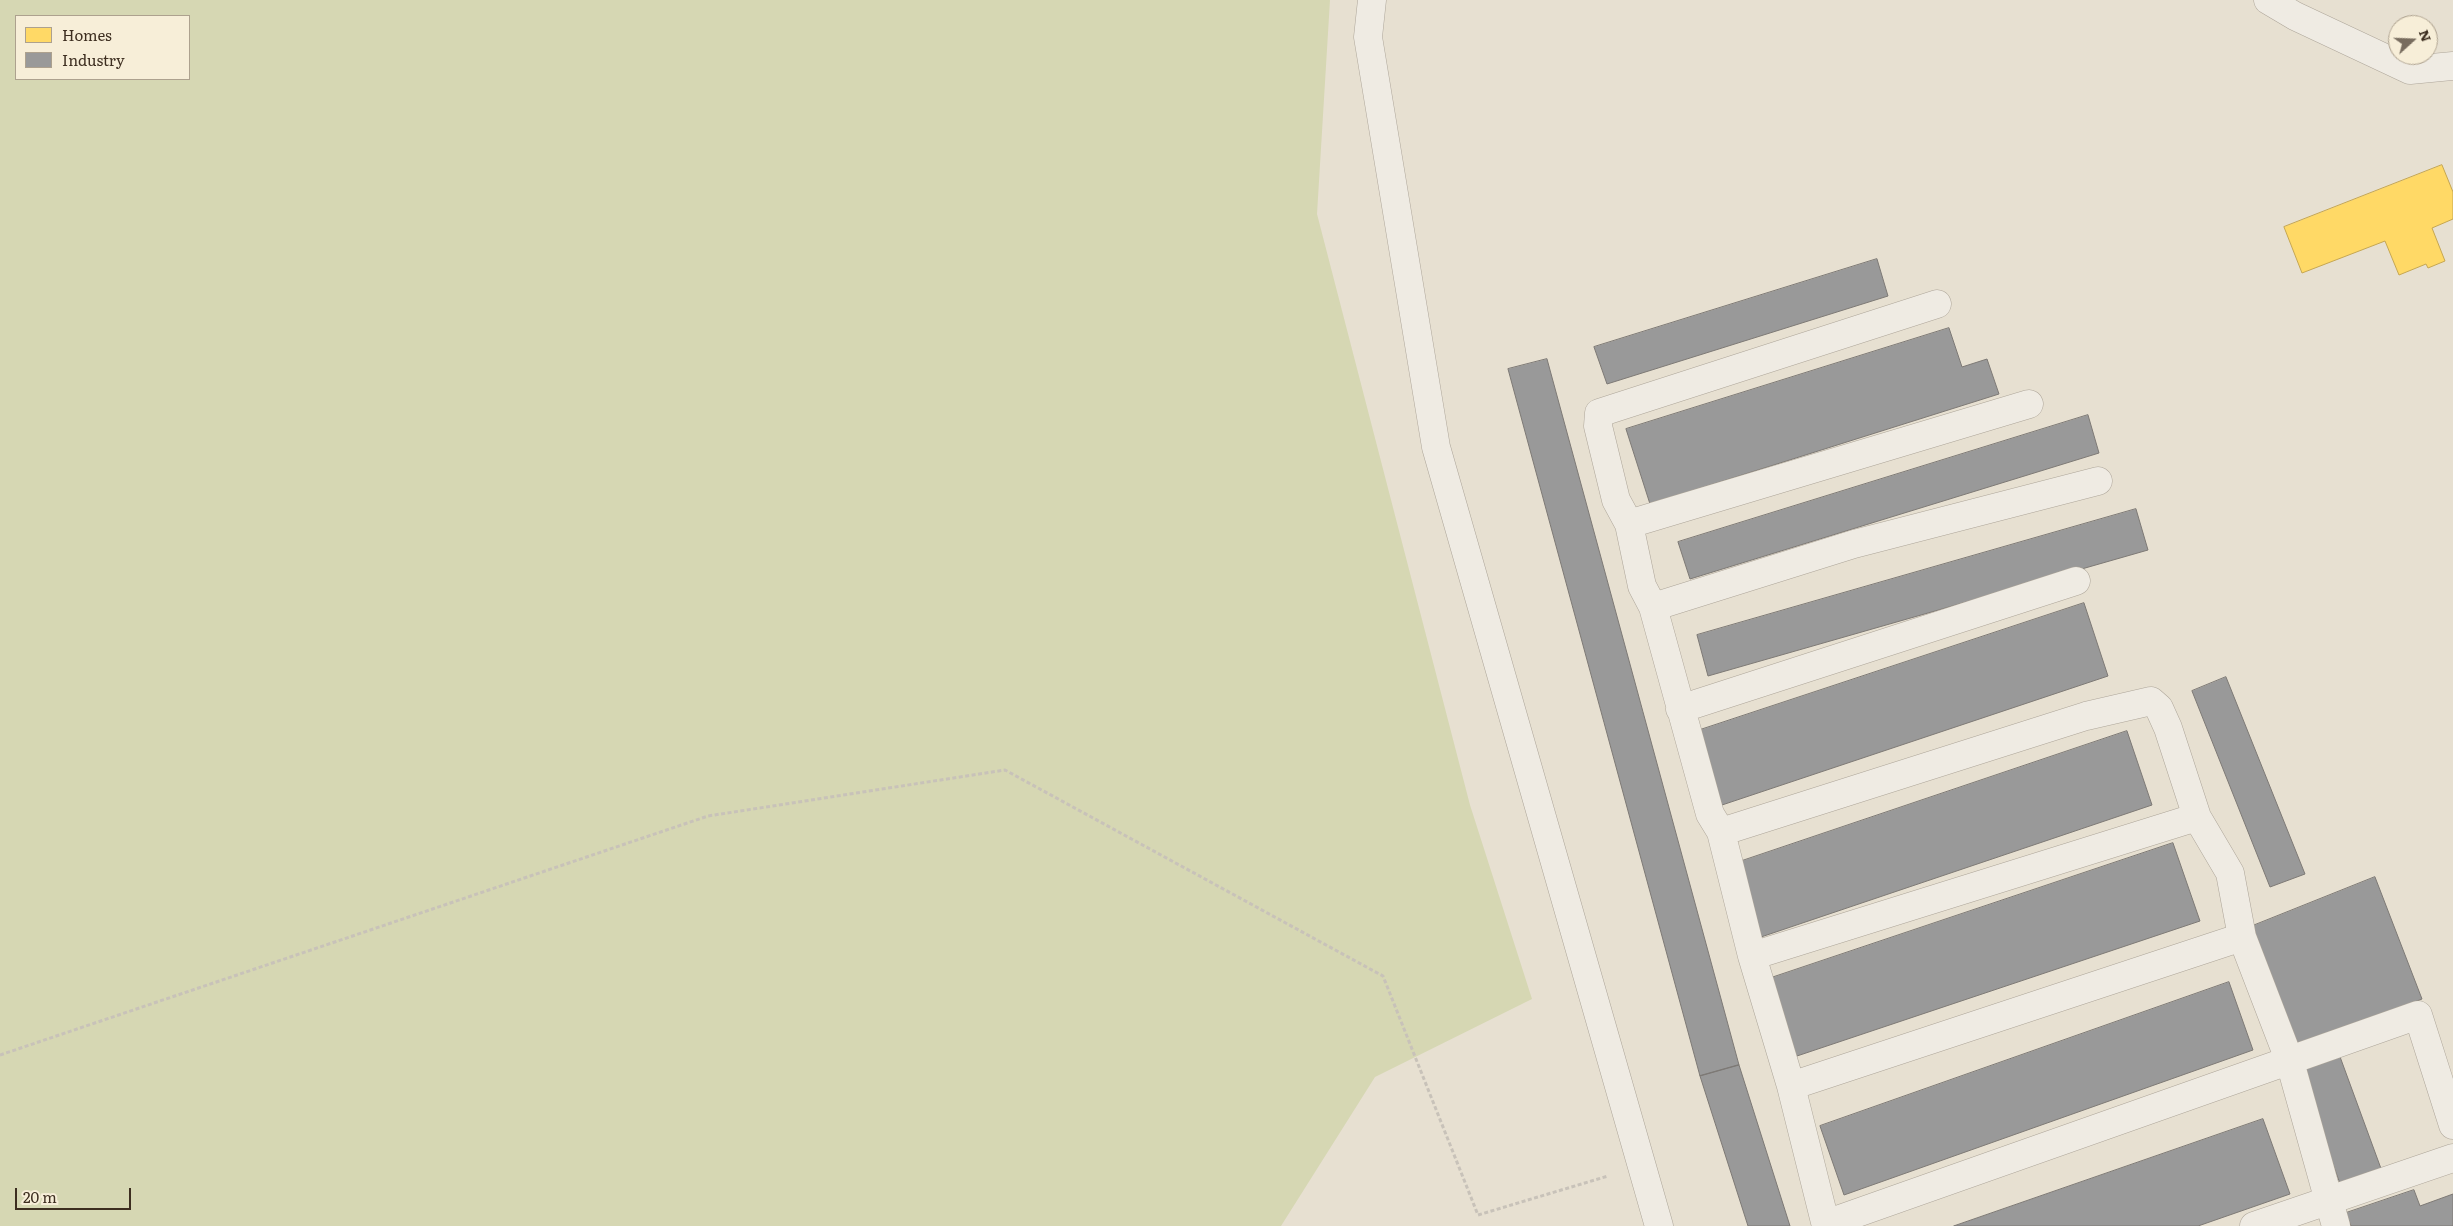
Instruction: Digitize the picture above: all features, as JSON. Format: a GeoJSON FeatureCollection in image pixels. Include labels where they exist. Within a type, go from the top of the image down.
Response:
{"type":"FeatureCollection","features":[{"type":"Feature","properties":{"kind":"street"},"geometry":{"type":"LineString","coordinates":[[1372,0],[1368,38],[1436,447],[1660,1226]]}},
{"type":"Feature","properties":{"kind":"street"},"geometry":{"type":"LineString","coordinates":[[2268,0],[2295,16],[2410,70],[2453,66]]}},
{"type":"Feature","properties":{"kind":"street"},"geometry":{"type":"LineString","coordinates":[[1936,304],[1599,413],[1598,426],[1616,500],[1630,524],[1642,586],[1653,607],[1710,814],[1721,832],[1752,956],[1791,1086],[1826,1225],[2290,1062],[2418,1015],[2453,1125]]}},
{"type":"Feature","properties":{"kind":"street"},"geometry":{"type":"LineString","coordinates":[[1630,524],[2029,404]]}},
{"type":"Feature","properties":{"kind":"street"},"geometry":{"type":"LineString","coordinates":[[1653,607],[1854,544],[2098,481]]}},
{"type":"Feature","properties":{"kind":"street"},"geometry":{"type":"LineString","coordinates":[[1680,709],[2076,581]]}},
{"type":"Feature","properties":{"kind":"street"},"geometry":{"type":"LineString","coordinates":[[1721,832],[2086,716],[2150,701],[2159,708],[2168,728],[2197,817],[2230,873],[2242,937],[2290,1062],[2331,1214]]}},
{"type":"Feature","properties":{"kind":"street"},"geometry":{"type":"LineString","coordinates":[[1752,956],[2197,817]]}},
{"type":"Feature","properties":{"kind":"street"},"geometry":{"type":"LineString","coordinates":[[1791,1086],[2242,937]]}},
{"type":"Feature","properties":{"kind":"street"},"geometry":{"type":"LineString","coordinates":[[2254,1226],[2331,1214],[2453,1158]]}},
{"type":"Feature","properties":{"kind":"path"},"geometry":{"type":"LineString","coordinates":[[0,1055],[708,816],[1005,770],[1383,976],[1478,1215],[1642,1165]]}},
{"type":"Feature","properties":{"kind":"green space"},"geometry":{"type":"Polygon","coordinates":[[[0,0],[1330,0],[1317,214],[1470,805],[1532,999],[1375,1077],[1281,1226],[0,1226],[0,0]]]}},
{"type":"Feature","properties":{"kind":"building: Homes"},"geometry":{"type":"Polygon","coordinates":[[[2442,165],[2453,192],[2453,219],[2432,228],[2445,261],[2428,268],[2426,264],[2399,275],[2385,241],[2302,273],[2284,227],[2442,165]]]}},
{"type":"Feature","properties":{"kind":"building: Industry"},"geometry":{"type":"Polygon","coordinates":[[[1877,259],[1888,296],[1607,384],[1594,347],[1877,259]]]}},
{"type":"Feature","properties":{"kind":"building: Industry"},"geometry":{"type":"Polygon","coordinates":[[[1949,328],[1962,367],[1987,359],[1999,394],[1650,504],[1626,429],[1949,328]]]}},
{"type":"Feature","properties":{"kind":"building: Industry"},"geometry":{"type":"Polygon","coordinates":[[[1547,359],[1739,1065],[1700,1076],[1508,369],[1547,359]]]}},
{"type":"Feature","properties":{"kind":"building: Industry"},"geometry":{"type":"Polygon","coordinates":[[[2088,415],[2099,453],[1690,579],[1678,542],[2088,415]]]}},
{"type":"Feature","properties":{"kind":"building: Industry"},"geometry":{"type":"Polygon","coordinates":[[[2136,509],[2148,550],[1708,676],[1697,635],[2136,509]]]}},
{"type":"Feature","properties":{"kind":"building: Industry"},"geometry":{"type":"Polygon","coordinates":[[[2084,603],[2108,676],[1722,805],[1697,731],[2084,603]]]}},
{"type":"Feature","properties":{"kind":"building: Industry"},"geometry":{"type":"Polygon","coordinates":[[[2226,677],[2305,874],[2270,887],[2192,691],[2226,677]]]}},
{"type":"Feature","properties":{"kind":"building: Industry"},"geometry":{"type":"Polygon","coordinates":[[[2127,731],[2152,805],[1761,937],[1736,863],[2127,731]]]}},
{"type":"Feature","properties":{"kind":"building: Industry"},"geometry":{"type":"Polygon","coordinates":[[[2173,843],[2200,921],[1791,1058],[1765,980],[2173,843]]]}},
{"type":"Feature","properties":{"kind":"building: Industry"},"geometry":{"type":"Polygon","coordinates":[[[2375,877],[2422,999],[2297,1048],[2250,927],[2375,877]]]}},
{"type":"Feature","properties":{"kind":"building: Industry"},"geometry":{"type":"Polygon","coordinates":[[[2229,982],[2253,1050],[1844,1195],[1820,1126],[2229,982]]]}},
{"type":"Feature","properties":{"kind":"building: Industry"},"geometry":{"type":"Polygon","coordinates":[[[2339,1054],[2383,1174],[2342,1189],[2298,1069],[2339,1054]]]}},
{"type":"Feature","properties":{"kind":"building: Industry"},"geometry":{"type":"Polygon","coordinates":[[[1739,1065],[1790,1226],[1748,1226],[1700,1076],[1739,1065]]]}},
{"type":"Feature","properties":{"kind":"building: Industry"},"geometry":{"type":"Polygon","coordinates":[[[2263,1119],[2290,1194],[2198,1226],[1954,1226],[2263,1119]]]}},
{"type":"Feature","properties":{"kind":"building: Industry"},"geometry":{"type":"Polygon","coordinates":[[[2414,1190],[2420,1206],[2453,1194],[2453,1226],[2351,1226],[2346,1213],[2414,1190]]]}}]}
